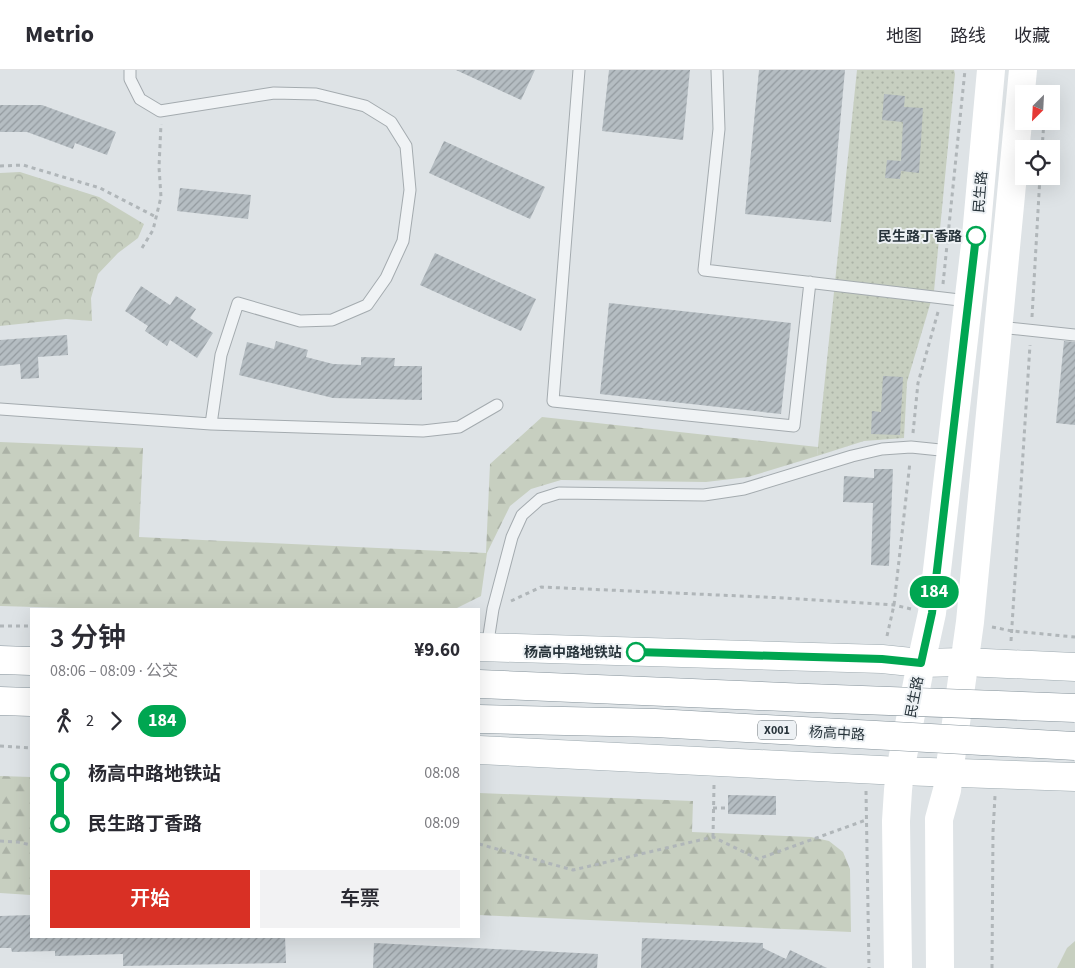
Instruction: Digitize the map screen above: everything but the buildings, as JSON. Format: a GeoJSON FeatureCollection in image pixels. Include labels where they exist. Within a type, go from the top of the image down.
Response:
{"type":"FeatureCollection","features":[{"type":"Feature","properties":{"kind":"main road","name":"民生路"},"geometry":{"type":"LineString","coordinates":[[898,968],[896,821],[900,771],[932,613],[976,236],[991,70]]}},
{"type":"Feature","properties":{"kind":"main road"},"geometry":{"type":"LineString","coordinates":[[940,968],[939,819],[949,773],[970,622],[1023,70]]}},
{"type":"Feature","properties":{"kind":"main road"},"geometry":{"type":"LineString","coordinates":[[483,647],[1075,667]]}},
{"type":"Feature","properties":{"kind":"main road"},"geometry":{"type":"LineString","coordinates":[[0,660],[30,661]]}},
{"type":"Feature","properties":{"kind":"main road"},"geometry":{"type":"LineString","coordinates":[[480,684],[1075,708]]}},
{"type":"Feature","properties":{"kind":"main road"},"geometry":{"type":"LineString","coordinates":[[0,701],[30,702]]}},
{"type":"Feature","properties":{"kind":"main road","name":"杨高中路"},"geometry":{"type":"LineString","coordinates":[[480,718],[655,723],[1075,746]]}},
{"type":"Feature","properties":{"kind":"main road"},"geometry":{"type":"LineString","coordinates":[[480,750],[868,770],[1075,777]]}},
{"type":"Feature","properties":{"kind":"lane"},"geometry":{"type":"LineString","coordinates":[[130,70],[130,79],[140,99],[160,111],[274,93],[316,94],[365,106],[391,122],[406,146],[410,190],[403,241],[386,278],[367,305],[332,320],[300,320],[238,303],[221,355],[211,424]]}},
{"type":"Feature","properties":{"kind":"lane"},"geometry":{"type":"LineString","coordinates":[[579,70],[553,401],[794,426],[810,282]]}},
{"type":"Feature","properties":{"kind":"lane"},"geometry":{"type":"LineString","coordinates":[[717,70],[719,129],[704,270],[968,301]]}},
{"type":"Feature","properties":{"kind":"lane"},"geometry":{"type":"LineString","coordinates":[[999,327],[1075,335]]}},
{"type":"Feature","properties":{"kind":"lane"},"geometry":{"type":"LineString","coordinates":[[0,409],[211,424],[423,431],[459,427],[498,405]]}},
{"type":"Feature","properties":{"kind":"lane"},"geometry":{"type":"LineString","coordinates":[[483,647],[512,537],[522,515],[540,499],[559,493],[704,495],[744,489],[852,456],[882,449],[911,447],[950,450]]}},
{"type":"Feature","properties":{"kind":"path"},"geometry":{"type":"LineString","coordinates":[[882,659],[894,605],[918,383],[942,298],[965,70]]}},
{"type":"Feature","properties":{"kind":"path"},"geometry":{"type":"LineString","coordinates":[[142,248],[153,230],[160,197],[160,111]]}},
{"type":"Feature","properties":{"kind":"path"},"geometry":{"type":"LineString","coordinates":[[0,166],[23,165],[100,188],[156,217]]}},
{"type":"Feature","properties":{"kind":"path"},"geometry":{"type":"LineString","coordinates":[[1008,664],[1012,631],[1039,185]]}},
{"type":"Feature","properties":{"kind":"path"},"geometry":{"type":"LineString","coordinates":[[492,609],[541,586],[894,605],[932,613]]}},
{"type":"Feature","properties":{"kind":"path"},"geometry":{"type":"LineString","coordinates":[[970,622],[1012,631],[1075,636]]}},
{"type":"Feature","properties":{"kind":"path"},"geometry":{"type":"LineString","coordinates":[[0,626],[30,626]]}},
{"type":"Feature","properties":{"kind":"path"},"geometry":{"type":"LineString","coordinates":[[0,746],[30,748]]}},
{"type":"Feature","properties":{"kind":"path"},"geometry":{"type":"LineString","coordinates":[[868,770],[866,820],[869,968]]}},
{"type":"Feature","properties":{"kind":"path"},"geometry":{"type":"LineString","coordinates":[[992,968],[993,832],[995,790],[999,775]]}},
{"type":"Feature","properties":{"kind":"path"},"geometry":{"type":"LineString","coordinates":[[713,837],[714,785]]}},
{"type":"Feature","properties":{"kind":"path"},"geometry":{"type":"LineString","coordinates":[[713,808],[728,808]]}},
{"type":"Feature","properties":{"kind":"path"},"geometry":{"type":"LineString","coordinates":[[480,844],[573,870],[713,837],[758,859],[866,820]]}},
{"type":"Feature","properties":{"kind":"path"},"geometry":{"type":"LineString","coordinates":[[0,840],[30,845]]}},
{"type":"Feature","properties":{"kind":"green space"},"geometry":{"type":"Polygon","coordinates":[[[857,70],[954,70],[934,291],[907,382],[904,438],[864,441],[817,456],[857,70]]]}},
{"type":"Feature","properties":{"kind":"green space"},"geometry":{"type":"Polygon","coordinates":[[[20,172],[99,197],[144,224],[138,238],[118,253],[98,274],[91,298],[92,321],[66,319],[0,326],[0,173],[20,172]]]}},
{"type":"Feature","properties":{"kind":"green space"},"geometry":{"type":"Polygon","coordinates":[[[542,417],[818,447],[817,456],[748,477],[706,482],[561,480],[531,489],[510,506],[487,553],[481,596],[457,608],[71,608],[0,606],[0,442],[143,448],[139,537],[486,553],[490,464],[542,417]]]}},
{"type":"Feature","properties":{"kind":"green space"},"geometry":{"type":"Polygon","coordinates":[[[0,776],[30,777],[30,895],[0,893],[0,776]]]}},
{"type":"Feature","properties":{"kind":"green space"},"geometry":{"type":"Polygon","coordinates":[[[480,793],[693,801],[692,832],[811,837],[829,841],[843,852],[850,869],[851,932],[480,915],[480,793]]]}},
{"type":"Feature","properties":{"kind":"green space"},"geometry":{"type":"Polygon","coordinates":[[[1075,941],[1075,968],[1057,968],[1067,948],[1075,941]]]}},
{"type":"Feature","properties":{"kind":"bus line","name":"184"},"geometry":{"type":"LineString","coordinates":[[636,652],[882,659],[921,663],[932,613],[976,236]]}},
{"type":"Feature","properties":{"kind":"place","name":"民生路丁香路"},"geometry":{"type":"Point","coordinates":[976,236]}},
{"type":"Feature","properties":{"kind":"place","name":"杨高中路地铁站"},"geometry":{"type":"Point","coordinates":[636,652]}}]}
